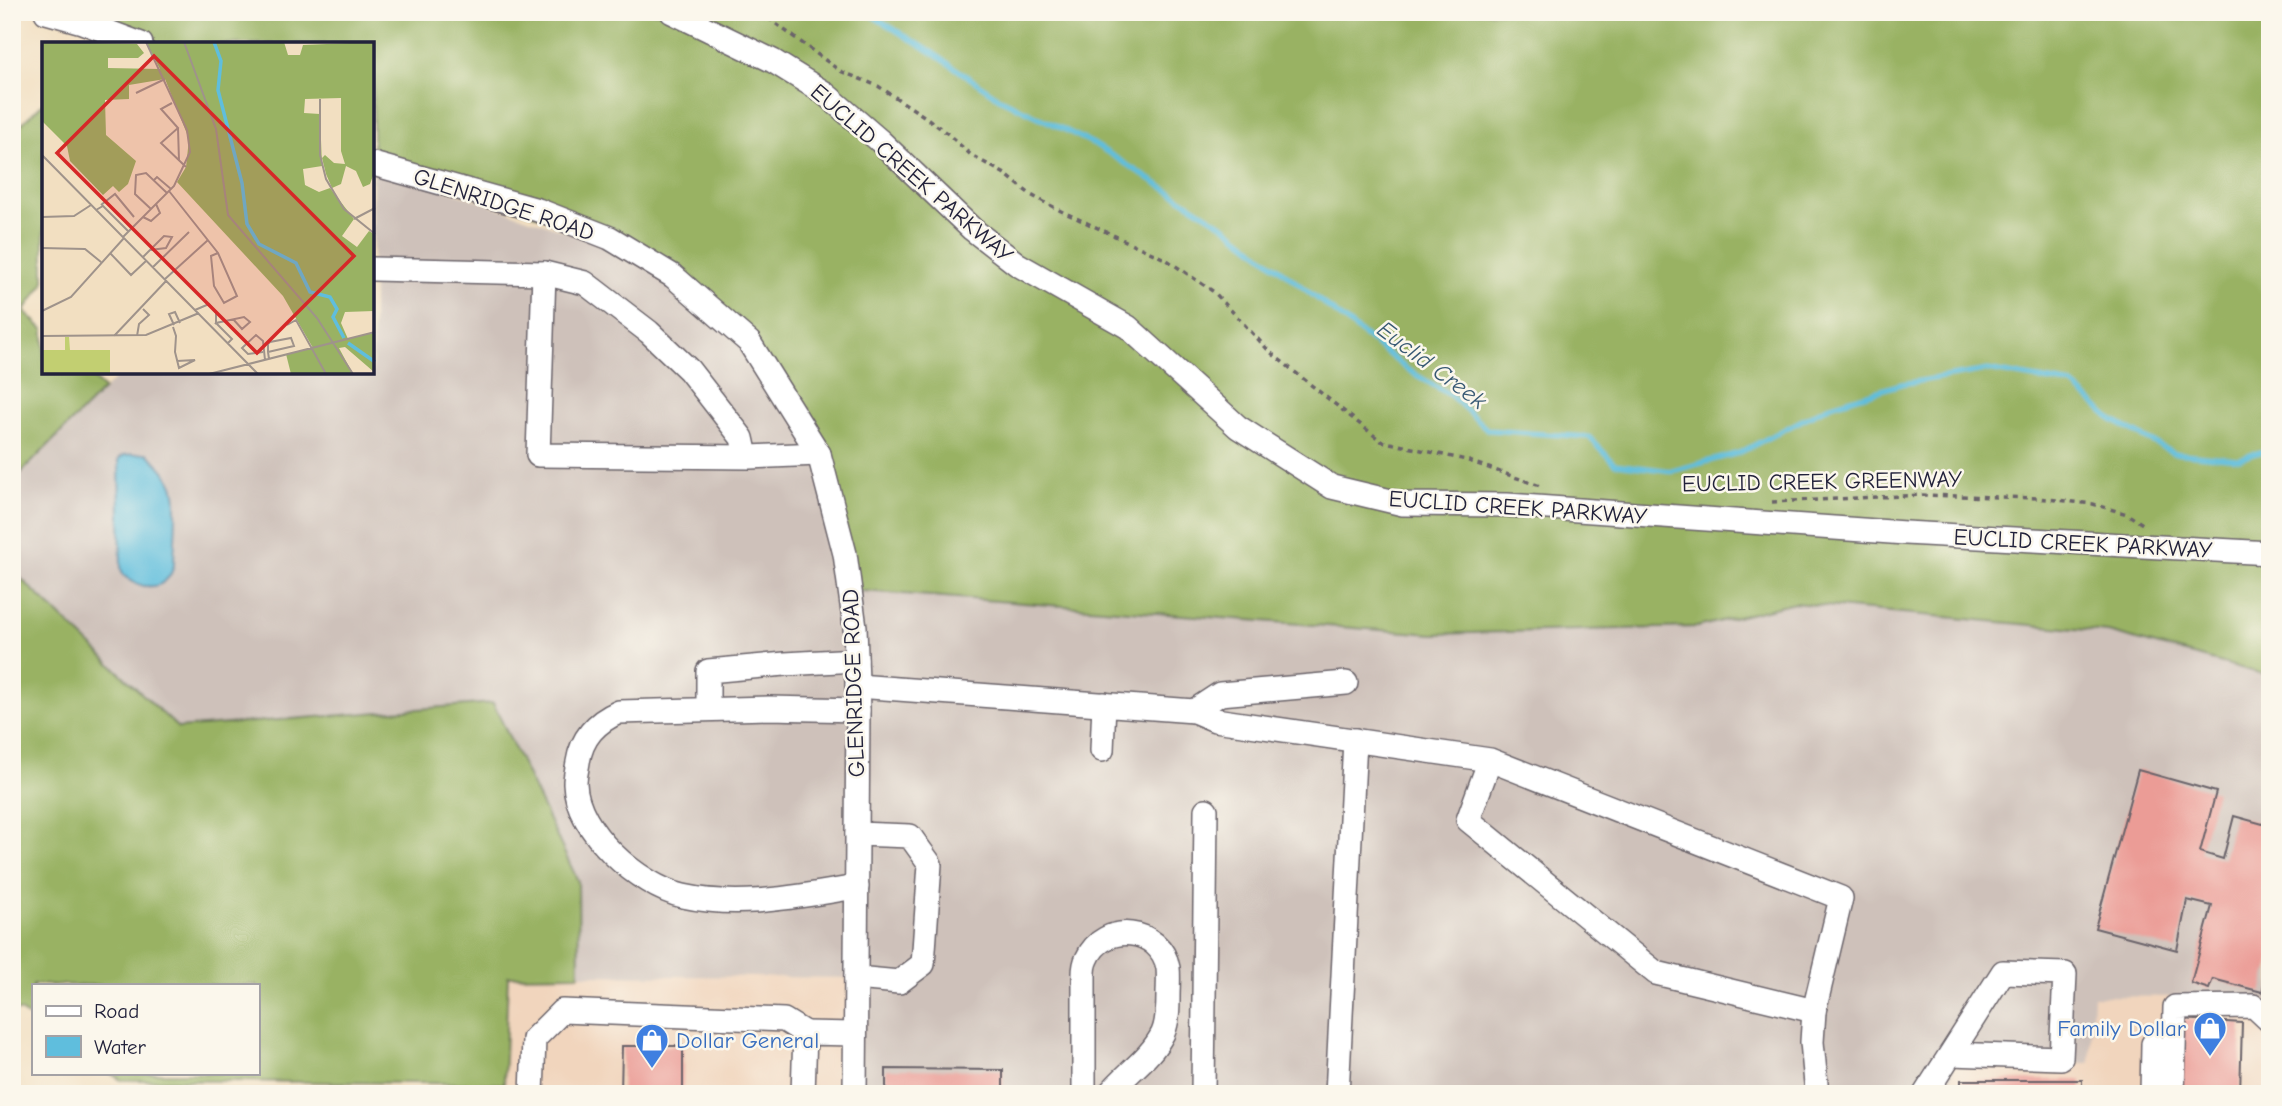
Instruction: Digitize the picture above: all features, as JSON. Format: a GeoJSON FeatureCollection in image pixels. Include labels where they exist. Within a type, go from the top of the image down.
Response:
{"type":"FeatureCollection","features":[{"type":"Feature","properties":{"kind":"street"},"geometry":{"type":"LineString","coordinates":[[46,12],[136,42]]}},
{"type":"Feature","properties":{"kind":"street","name":"EUCLID CREEK PARKWAY"},"geometry":{"type":"LineString","coordinates":[[672,12],[774,61],[823,92],[880,141],[972,229],[1017,264],[1128,327],[1238,426],[1332,487],[1403,504],[1507,505],[1905,533],[2270,553]]}},
{"type":"Feature","properties":{"kind":"street","name":"GLENRIDGE ROAD"},"geometry":{"type":"LineString","coordinates":[[374,164],[538,210],[610,238],[673,276],[749,342],[819,454],[845,554],[855,626],[858,710],[855,1094]]}},
{"type":"Feature","properties":{"kind":"street"},"geometry":{"type":"LineString","coordinates":[[374,269],[544,273],[585,284],[649,332],[689,370],[742,438],[746,456]]}},
{"type":"Feature","properties":{"kind":"street"},"geometry":{"type":"LineString","coordinates":[[544,273],[538,455],[819,454]]}},
{"type":"Feature","properties":{"kind":"street"},"geometry":{"type":"LineString","coordinates":[[708,709],[708,671],[856,660]]}},
{"type":"Feature","properties":{"kind":"street"},"geometry":{"type":"LineString","coordinates":[[1194,711],[1220,694],[1346,683]]}},
{"type":"Feature","properties":{"kind":"street"},"geometry":{"type":"LineString","coordinates":[[857,686],[1194,711],[1214,720],[1490,760],[1841,898],[1814,1011],[1812,1042],[1817,1094]]}},
{"type":"Feature","properties":{"kind":"street"},"geometry":{"type":"LineString","coordinates":[[1102,750],[1104,704]]}},
{"type":"Feature","properties":{"kind":"street"},"geometry":{"type":"LineString","coordinates":[[856,887],[731,903],[680,896],[634,873],[606,847],[585,820],[575,784],[580,747],[600,720],[619,712],[708,709],[858,710]]}},
{"type":"Feature","properties":{"kind":"street"},"geometry":{"type":"LineString","coordinates":[[1337,1094],[1355,740]]}},
{"type":"Feature","properties":{"kind":"street"},"geometry":{"type":"LineString","coordinates":[[1490,760],[1468,820],[1656,973],[1814,1011]]}},
{"type":"Feature","properties":{"kind":"street"},"geometry":{"type":"LineString","coordinates":[[1203,1094],[1206,810]]}},
{"type":"Feature","properties":{"kind":"street"},"geometry":{"type":"LineString","coordinates":[[856,978],[899,982],[923,964],[930,864],[910,836],[857,834]]}},
{"type":"Feature","properties":{"kind":"street"},"geometry":{"type":"LineString","coordinates":[[1084,1094],[1083,975],[1087,959],[1095,947],[1108,937],[1136,933],[1150,939],[1168,967],[1167,1016],[1163,1032],[1152,1050],[1109,1094]]}},
{"type":"Feature","properties":{"kind":"street"},"geometry":{"type":"LineString","coordinates":[[1925,1094],[2003,972],[2065,974],[2061,1058],[1951,1054]]}},
{"type":"Feature","properties":{"kind":"street"},"geometry":{"type":"LineString","coordinates":[[2173,1094],[2175,1007],[2254,1006],[2270,1021]]}},
{"type":"Feature","properties":{"kind":"street"},"geometry":{"type":"LineString","coordinates":[[532,1094],[534,1039],[562,1011],[784,1020],[805,1032],[855,1034]]}},
{"type":"Feature","properties":{"kind":"street"},"geometry":{"type":"LineString","coordinates":[[803,1094],[805,1032]]}},
{"type":"Feature","properties":{"kind":"street"},"geometry":{"type":"LineString","coordinates":[[2152,1094],[2153,1044]]}},
{"type":"Feature","properties":{"kind":"path"},"geometry":{"type":"LineString","coordinates":[[760,12],[841,71],[877,86],[927,118],[971,155],[1005,174],[1031,195],[1167,260],[1214,292],[1270,352],[1381,441],[1466,460],[1550,489]]}},
{"type":"Feature","properties":{"kind":"path","name":"EUCLID CREEK GREENWAY"},"geometry":{"type":"LineString","coordinates":[[1769,502],[1922,495],[2038,498],[2093,504],[2127,514],[2146,526]]}},
{"type":"Feature","properties":{"kind":"shaded area"},"geometry":{"type":"Polygon","coordinates":[[[374,164],[1697,627],[1794,603],[2108,632],[2270,676],[2270,1004],[2260,998],[2093,996],[2090,1063],[1954,1064],[1948,1094],[855,1094],[856,978],[579,975],[578,881],[493,703],[178,728],[12,570],[12,482],[120,374],[374,374],[374,164]]]}},
{"type":"Feature","properties":{"kind":"shaded area"},"geometry":{"type":"Polygon","coordinates":[[[508,976],[856,978],[855,1094],[504,1094],[508,976]]]}},
{"type":"Feature","properties":{"kind":"shaded area"},"geometry":{"type":"Polygon","coordinates":[[[2093,996],[2260,998],[2270,1004],[2270,1094],[1948,1094],[1954,1064],[2093,996]]]}},
{"type":"Feature","properties":{"kind":"green space"},"geometry":{"type":"Polygon","coordinates":[[[46,12],[2270,12],[2270,676],[2108,632],[1794,603],[1697,627],[1433,634],[850,590],[819,454],[749,342],[610,238],[374,164],[374,42],[105,42],[113,34],[46,12]]]}},
{"type":"Feature","properties":{"kind":"green space"},"geometry":{"type":"Polygon","coordinates":[[[42,104],[42,287],[24,311],[42,328],[42,374],[88,374],[104,389],[12,482],[12,133],[42,104]]]}},
{"type":"Feature","properties":{"kind":"green space"},"geometry":{"type":"Polygon","coordinates":[[[12,570],[178,728],[493,703],[578,881],[579,975],[508,976],[504,1084],[121,1080],[112,1074],[259,1074],[259,984],[32,984],[32,1019],[20,1011],[12,1011],[12,570]]]}},
{"type":"Feature","properties":{"kind":"water"},"geometry":{"type":"Polygon","coordinates":[[[147,453],[168,476],[174,487],[176,501],[174,565],[166,580],[153,586],[130,580],[123,575],[121,568],[119,459],[124,455],[147,453]]]}},
{"type":"Feature","properties":{"kind":"building"},"geometry":{"type":"Polygon","coordinates":[[[2138,770],[2216,792],[2200,852],[2223,859],[2234,816],[2270,826],[2270,963],[2262,992],[2213,979],[2209,989],[2191,983],[2212,906],[2187,900],[2177,950],[2095,928],[2138,770]]]}},
{"type":"Feature","properties":{"kind":"building","name":"Family Dollar"},"geometry":{"type":"Polygon","coordinates":[[[2180,1019],[2242,1023],[2240,1094],[2178,1094],[2180,1019]]]}},
{"type":"Feature","properties":{"kind":"building","name":"Dollar General"},"geometry":{"type":"Polygon","coordinates":[[[622,1046],[683,1046],[683,1094],[621,1094],[622,1046]]]}},
{"type":"Feature","properties":{"kind":"building"},"geometry":{"type":"Polygon","coordinates":[[[886,1069],[1003,1070],[1003,1094],[886,1094],[886,1069]]]}},
{"type":"Feature","properties":{"kind":"building"},"geometry":{"type":"Polygon","coordinates":[[[1961,1080],[2082,1080],[2082,1094],[1961,1094],[1961,1080]]]}},
{"type":"Feature","properties":{"kind":"waterway","name":"Euclid Creek"},"geometry":{"type":"LineString","coordinates":[[866,12],[999,98],[1094,144],[1226,227],[1408,370],[1450,395],[1488,430],[1589,437],[1615,464],[1672,471],[1739,453],[1831,405],[1901,384],[1988,370],[2073,385],[2112,420],[2173,453],[2238,459],[2270,449]]}},
{"type":"Feature","properties":{"kind":"place","name":"Family Dollar"},"geometry":{"type":"Point","coordinates":[2210,1058]}},
{"type":"Feature","properties":{"kind":"place","name":"Dollar General"},"geometry":{"type":"Point","coordinates":[652,1070]}}]}
